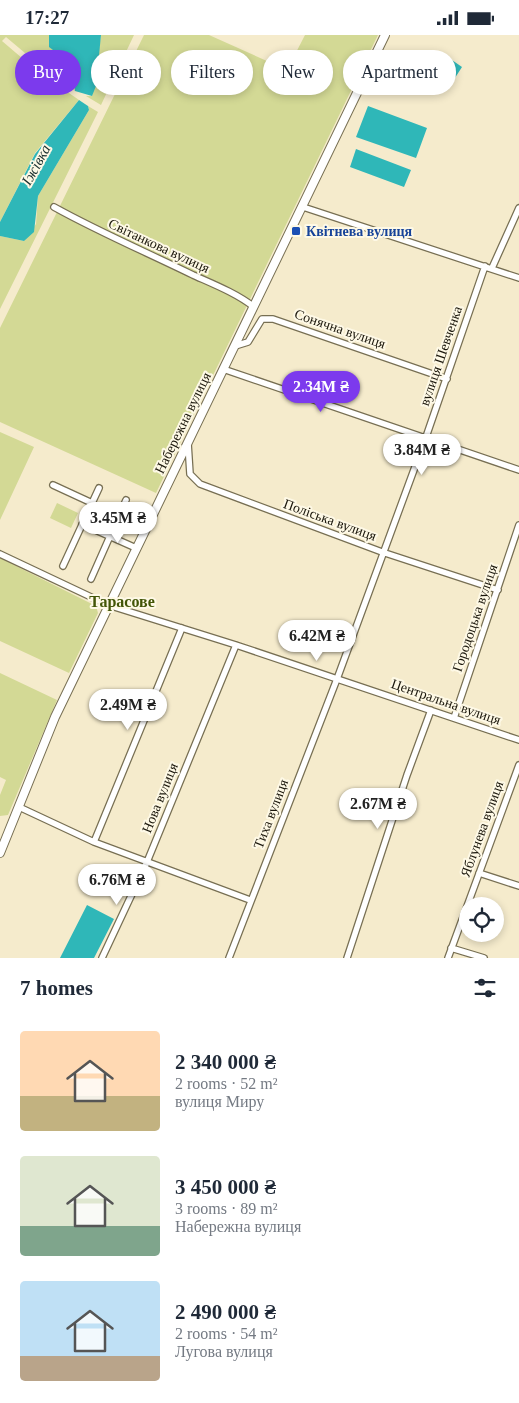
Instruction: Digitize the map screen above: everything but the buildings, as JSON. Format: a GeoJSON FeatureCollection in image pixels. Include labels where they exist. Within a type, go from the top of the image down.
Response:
{"type":"FeatureCollection","features":[{"type":"Feature","properties":{"kind":"street","name":"Набережна вулиця"},"geometry":{"type":"LineString","coordinates":[[0,853],[55,717],[385,35]]}},
{"type":"Feature","properties":{"kind":"street","name":"Світанкова вулиця"},"geometry":{"type":"LineString","coordinates":[[54,207],[102,233],[235,295],[254,307]]}},
{"type":"Feature","properties":{"kind":"street"},"geometry":{"type":"LineString","coordinates":[[302,207],[519,278]]}},
{"type":"Feature","properties":{"kind":"street"},"geometry":{"type":"LineString","coordinates":[[492,268],[519,208]]}},
{"type":"Feature","properties":{"kind":"street","name":"вулиця Шевченка"},"geometry":{"type":"LineString","coordinates":[[337,679],[447,379],[485,266]]}},
{"type":"Feature","properties":{"kind":"street","name":"Сонячна вулиця"},"geometry":{"type":"LineString","coordinates":[[235,346],[248,342],[262,319],[273,319],[447,379]]}},
{"type":"Feature","properties":{"kind":"street"},"geometry":{"type":"LineString","coordinates":[[223,369],[519,470]]}},
{"type":"Feature","properties":{"kind":"street","name":"Поліська вулиця"},"geometry":{"type":"LineString","coordinates":[[188,441],[190,474],[200,484],[382,552],[498,590]]}},
{"type":"Feature","properties":{"kind":"street"},"geometry":{"type":"LineString","coordinates":[[53,485],[92,503]]}},
{"type":"Feature","properties":{"kind":"street"},"geometry":{"type":"LineString","coordinates":[[63,567],[99,488]]}},
{"type":"Feature","properties":{"kind":"street"},"geometry":{"type":"LineString","coordinates":[[91,579],[126,501]]}},
{"type":"Feature","properties":{"kind":"street"},"geometry":{"type":"LineString","coordinates":[[82,524],[136,548]]}},
{"type":"Feature","properties":{"kind":"street","name":"Городоцька вулиця"},"geometry":{"type":"LineString","coordinates":[[454,718],[519,525]]}},
{"type":"Feature","properties":{"kind":"street","name":"Центральна вулиця"},"geometry":{"type":"LineString","coordinates":[[0,554],[108,605],[236,645],[519,740]]}},
{"type":"Feature","properties":{"kind":"street"},"geometry":{"type":"LineString","coordinates":[[94,842],[182,628]]}},
{"type":"Feature","properties":{"kind":"street","name":"Нова вулиця"},"geometry":{"type":"LineString","coordinates":[[102,958],[147,862],[236,645]]}},
{"type":"Feature","properties":{"kind":"street","name":"Тиха вулиця"},"geometry":{"type":"LineString","coordinates":[[229,958],[337,679]]}},
{"type":"Feature","properties":{"kind":"street"},"geometry":{"type":"LineString","coordinates":[[347,958],[407,775],[431,710]]}},
{"type":"Feature","properties":{"kind":"street","name":"Яблунева вулиця"},"geometry":{"type":"LineString","coordinates":[[448,958],[519,765]]}},
{"type":"Feature","properties":{"kind":"street"},"geometry":{"type":"LineString","coordinates":[[19,807],[94,842],[250,900]]}},
{"type":"Feature","properties":{"kind":"street"},"geometry":{"type":"LineString","coordinates":[[479,873],[519,886]]}},
{"type":"Feature","properties":{"kind":"street"},"geometry":{"type":"LineString","coordinates":[[451,948],[484,958]]}},
{"type":"Feature","properties":{"kind":"green space"},"geometry":{"type":"Polygon","coordinates":[[[0,35],[49,35],[50,47],[54,50],[21,50],[6,37],[2,41],[15,52],[15,95],[72,95],[79,100],[35,153],[0,222],[0,35]]]}},
{"type":"Feature","properties":{"kind":"green space"},"geometry":{"type":"Polygon","coordinates":[[[101,35],[134,35],[127,50],[99,50],[101,35]]]}},
{"type":"Feature","properties":{"kind":"green space"},"geometry":{"type":"Polygon","coordinates":[[[144,35],[209,35],[242,50],[171,50],[171,95],[253,95],[253,55],[263,59],[263,95],[333,95],[333,50],[297,50],[305,35],[378,35],[371,50],[343,50],[343,95],[349,95],[156,493],[0,422],[0,328],[115,95],[161,95],[161,50],[137,50],[144,35]]]}},
{"type":"Feature","properties":{"kind":"green space"},"geometry":{"type":"Polygon","coordinates":[[[106,95],[101,105],[86,96],[106,95]]]}},
{"type":"Feature","properties":{"kind":"green space"},"geometry":{"type":"Polygon","coordinates":[[[88,106],[98,112],[0,309],[0,236],[24,241],[36,224],[38,196],[89,110],[88,106]]]}},
{"type":"Feature","properties":{"kind":"green space"},"geometry":{"type":"Polygon","coordinates":[[[0,432],[34,447],[0,520],[0,432]]]}},
{"type":"Feature","properties":{"kind":"green space"},"geometry":{"type":"Polygon","coordinates":[[[57,503],[78,513],[71,528],[50,518],[57,503]]]}},
{"type":"Feature","properties":{"kind":"green space"},"geometry":{"type":"Polygon","coordinates":[[[0,558],[96,606],[98,613],[69,673],[0,641],[0,558]]]}},
{"type":"Feature","properties":{"kind":"green space"},"geometry":{"type":"Polygon","coordinates":[[[0,673],[57,700],[8,815],[0,816],[0,795],[6,780],[0,777],[0,673]]]}},
{"type":"Feature","properties":{"kind":"water"},"geometry":{"type":"Polygon","coordinates":[[[49,35],[101,35],[100,50],[91,50],[92,96],[81,93],[81,50],[53,50],[49,47],[49,35]]]}},
{"type":"Feature","properties":{"kind":"water"},"geometry":{"type":"Polygon","coordinates":[[[456,63],[462,67],[456,76],[456,63]]]}},
{"type":"Feature","properties":{"kind":"water","name":"Іжівка"},"geometry":{"type":"Polygon","coordinates":[[[79,100],[88,106],[89,110],[38,196],[34,232],[24,241],[0,236],[0,222],[35,154],[79,100]]]}},
{"type":"Feature","properties":{"kind":"water"},"geometry":{"type":"Polygon","coordinates":[[[368,106],[427,128],[416,158],[356,137],[368,106]]]}},
{"type":"Feature","properties":{"kind":"water"},"geometry":{"type":"Polygon","coordinates":[[[356,149],[411,170],[404,187],[350,167],[356,149]]]}},
{"type":"Feature","properties":{"kind":"water"},"geometry":{"type":"Polygon","coordinates":[[[87,905],[114,919],[94,958],[60,958],[87,905]]]}},
{"type":"Feature","properties":{"kind":"place","name":"Квітнева вулиця"},"geometry":{"type":"Point","coordinates":[296,231]}},
{"type":"Feature","properties":{"kind":"district","name":"Тарасове"},"geometry":{"type":"Point","coordinates":[122,601]}}]}
